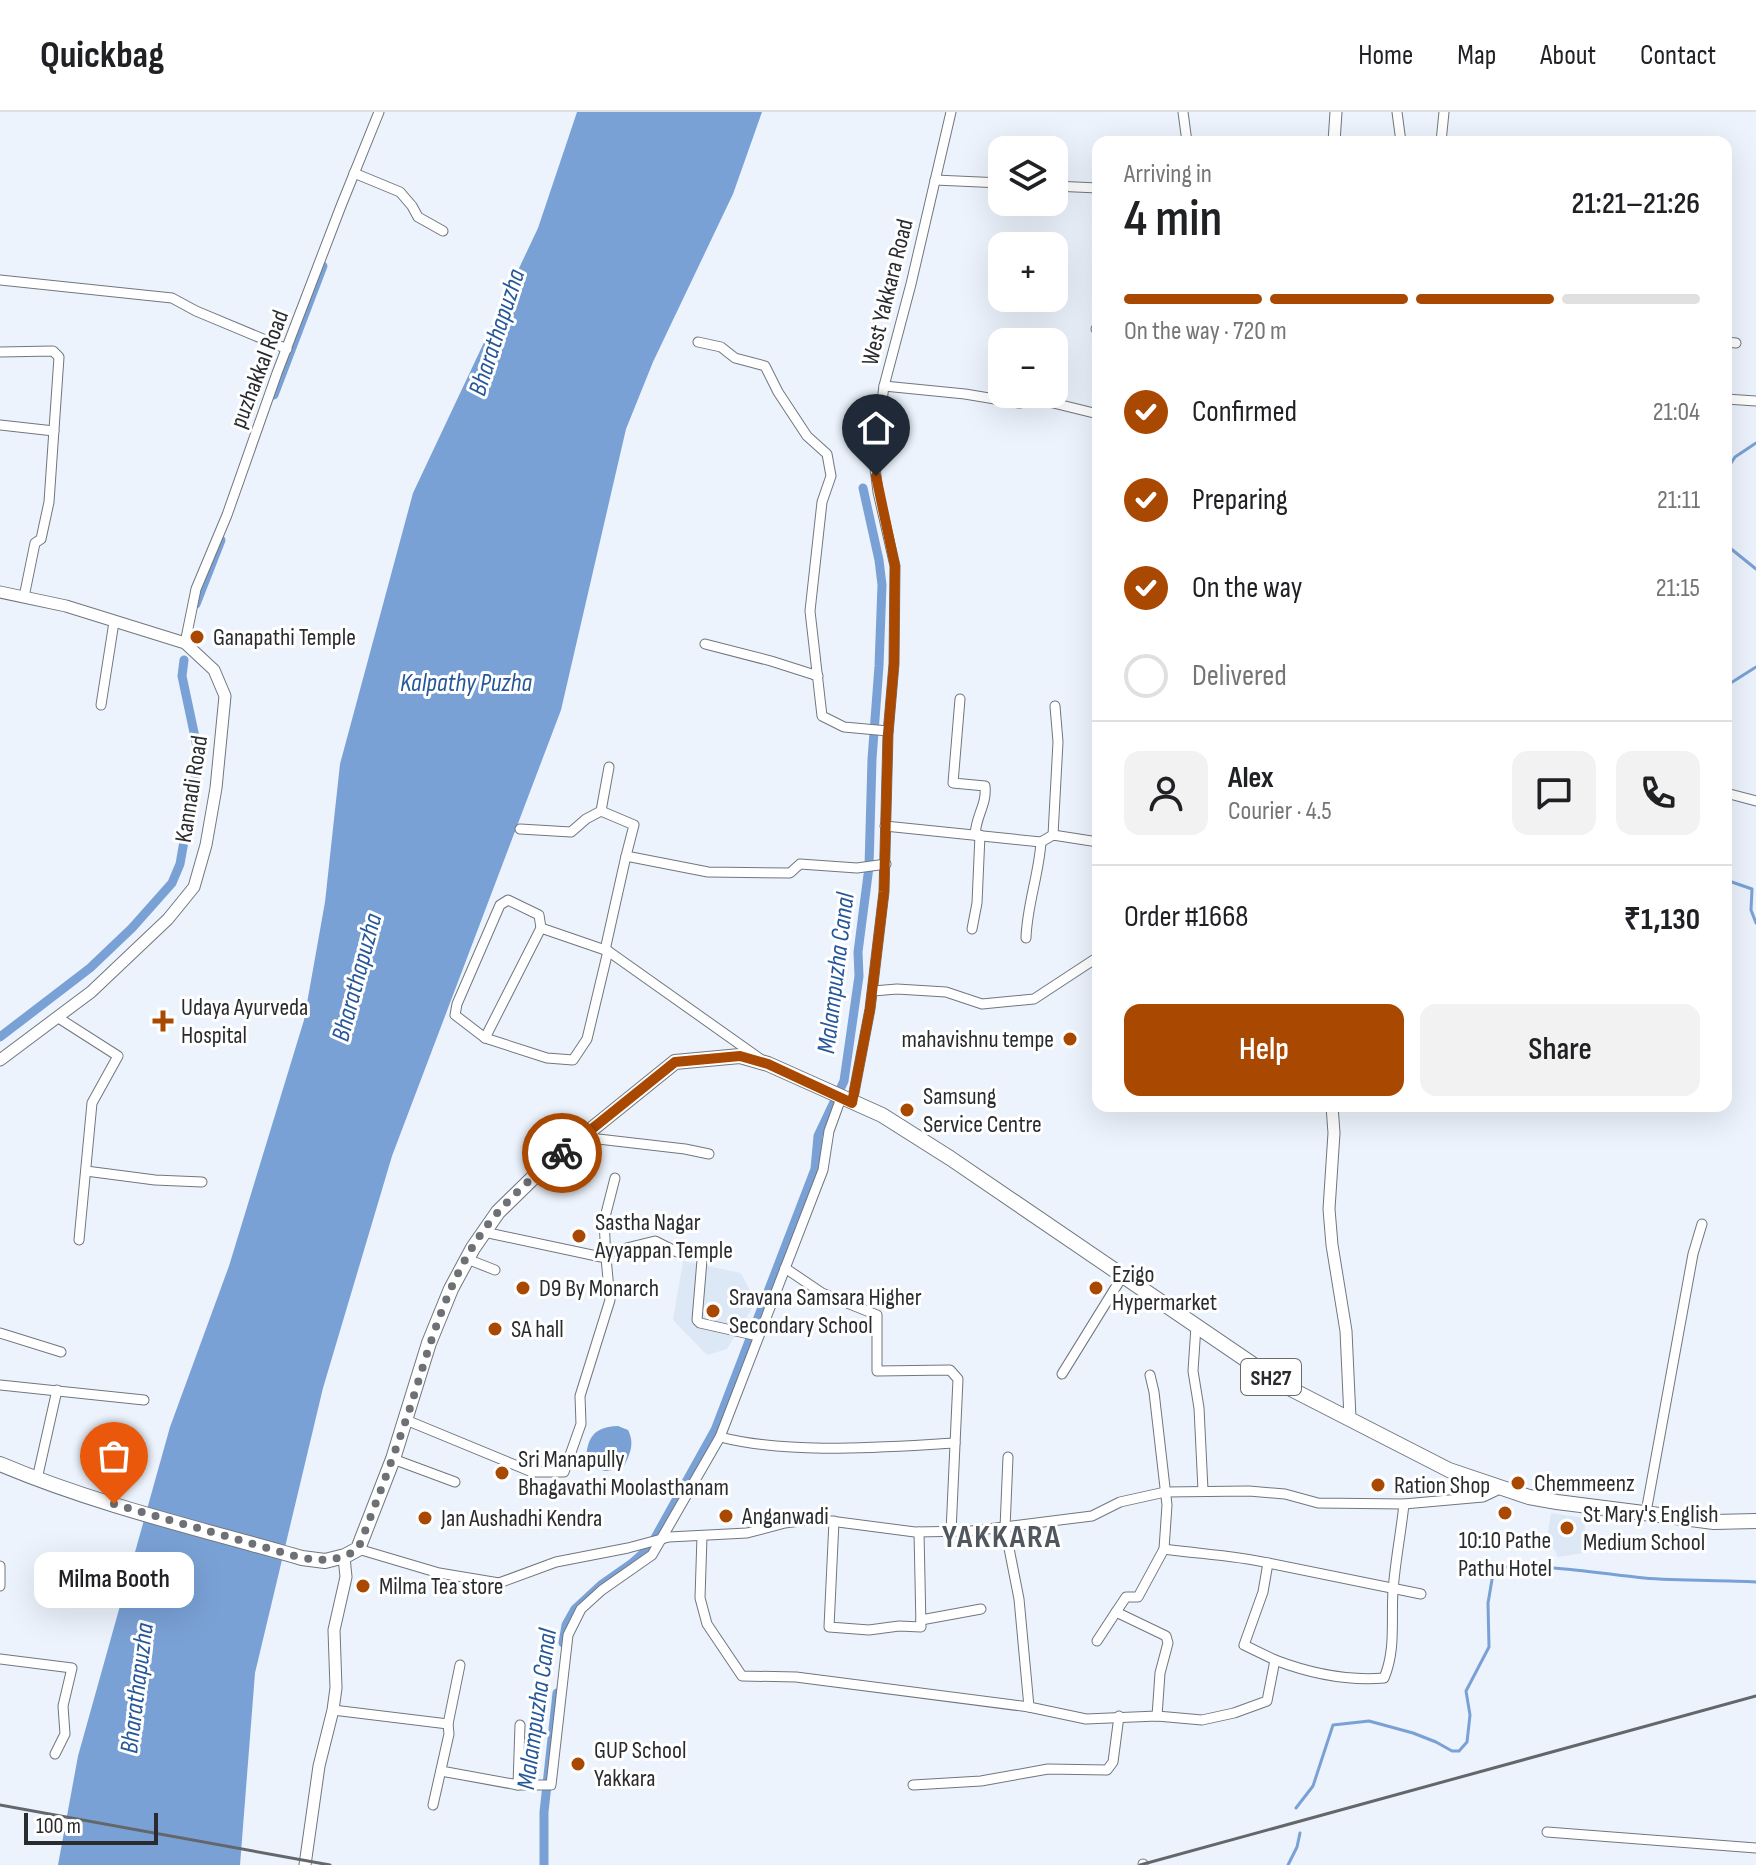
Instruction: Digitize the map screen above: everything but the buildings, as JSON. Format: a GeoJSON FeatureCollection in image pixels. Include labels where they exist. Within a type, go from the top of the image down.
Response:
{"type":"FeatureCollection","features":[{"type":"Feature","properties":{"kind":"main road","name":"SH27"},"geometry":{"type":"LineString","coordinates":[[358,1549],[393,1459],[429,1343],[451,1289],[498,1212],[540,1171],[675,1062],[740,1056],[768,1064],[882,1115],[1283,1385],[1449,1470],[1557,1502],[1714,1522],[1756,1521]]}},
{"type":"Feature","properties":{"kind":"main road"},"geometry":{"type":"LineString","coordinates":[[0,1466],[302,1558],[325,1561],[344,1557],[358,1549]]}},
{"type":"Feature","properties":{"kind":"street","name":"puzhakkal Road"},"geometry":{"type":"LineString","coordinates":[[185,643],[196,589],[227,515],[287,349],[379,112]]}},
{"type":"Feature","properties":{"kind":"street","name":"West Yakkara Road"},"geometry":{"type":"LineString","coordinates":[[518,1785],[551,1785],[568,1635],[575,1616],[602,1590],[652,1555],[654,1541],[720,1437],[823,1170],[829,1131],[842,1099],[873,991],[886,864],[878,730],[894,664],[895,566],[874,460],[884,386],[951,112]]}},
{"type":"Feature","properties":{"kind":"street"},"geometry":{"type":"LineString","coordinates":[[1183,112],[1186,136]]}},
{"type":"Feature","properties":{"kind":"street"},"geometry":{"type":"LineString","coordinates":[[1334,136],[1336,112]]}},
{"type":"Feature","properties":{"kind":"street"},"geometry":{"type":"LineString","coordinates":[[1397,112],[1400,136]]}},
{"type":"Feature","properties":{"kind":"street"},"geometry":{"type":"LineString","coordinates":[[1442,136],[1444,112]]}},
{"type":"Feature","properties":{"kind":"street"},"geometry":{"type":"LineString","coordinates":[[354,174],[400,192],[418,217],[443,231]]}},
{"type":"Feature","properties":{"kind":"street"},"geometry":{"type":"LineString","coordinates":[[935,180],[988,182]]}},
{"type":"Feature","properties":{"kind":"street"},"geometry":{"type":"LineString","coordinates":[[1068,187],[1092,188]]}},
{"type":"Feature","properties":{"kind":"street"},"geometry":{"type":"LineString","coordinates":[[0,280],[172,298],[287,349]]}},
{"type":"Feature","properties":{"kind":"street"},"geometry":{"type":"LineString","coordinates":[[698,342],[721,347],[735,358],[765,366],[807,436],[827,454],[831,476],[822,502],[810,611],[822,716],[844,727],[878,730]]}},
{"type":"Feature","properties":{"kind":"street"},"geometry":{"type":"LineString","coordinates":[[0,352],[53,351],[59,357],[49,502],[41,539],[35,543],[29,585],[24,597]]}},
{"type":"Feature","properties":{"kind":"street"},"geometry":{"type":"LineString","coordinates":[[884,386],[1019,403],[1041,400],[1092,413]]}},
{"type":"Feature","properties":{"kind":"street"},"geometry":{"type":"LineString","coordinates":[[1732,399],[1756,401]]}},
{"type":"Feature","properties":{"kind":"street"},"geometry":{"type":"LineString","coordinates":[[0,425],[54,431]]}},
{"type":"Feature","properties":{"kind":"street","name":"Kannadi Road"},"geometry":{"type":"LineString","coordinates":[[0,592],[66,606],[185,643],[214,670],[225,696],[216,788],[206,845],[194,887],[135,953],[91,992],[0,1060]]}},
{"type":"Feature","properties":{"kind":"street"},"geometry":{"type":"LineString","coordinates":[[101,705],[114,622]]}},
{"type":"Feature","properties":{"kind":"street"},"geometry":{"type":"LineString","coordinates":[[705,644],[818,676]]}},
{"type":"Feature","properties":{"kind":"street"},"geometry":{"type":"LineString","coordinates":[[960,699],[953,783],[985,786],[987,800],[976,819],[977,903],[972,929]]}},
{"type":"Feature","properties":{"kind":"street"},"geometry":{"type":"LineString","coordinates":[[1053,835],[1058,742],[1055,706]]}},
{"type":"Feature","properties":{"kind":"street"},"geometry":{"type":"LineString","coordinates":[[601,811],[609,767]]}},
{"type":"Feature","properties":{"kind":"street"},"geometry":{"type":"LineString","coordinates":[[1732,795],[1756,801]]}},
{"type":"Feature","properties":{"kind":"street"},"geometry":{"type":"LineString","coordinates":[[520,829],[571,832],[601,811]]}},
{"type":"Feature","properties":{"kind":"street"},"geometry":{"type":"LineString","coordinates":[[485,1038],[541,928],[539,915],[508,900],[500,905],[455,1015],[485,1038],[547,1058],[573,1060],[587,1039],[634,825],[601,811]]}},
{"type":"Feature","properties":{"kind":"street"},"geometry":{"type":"LineString","coordinates":[[885,826],[1041,842],[1053,835],[1092,841]]}},
{"type":"Feature","properties":{"kind":"street"},"geometry":{"type":"LineString","coordinates":[[1026,938],[1041,842]]}},
{"type":"Feature","properties":{"kind":"street"},"geometry":{"type":"LineString","coordinates":[[626,856],[708,872],[790,873],[800,864],[857,868],[886,864]]}},
{"type":"Feature","properties":{"kind":"street"},"geometry":{"type":"LineString","coordinates":[[541,928],[607,951],[768,1064]]}},
{"type":"Feature","properties":{"kind":"street"},"geometry":{"type":"LineString","coordinates":[[873,991],[909,989],[946,992],[982,1004],[1034,999],[1092,961]]}},
{"type":"Feature","properties":{"kind":"street"},"geometry":{"type":"LineString","coordinates":[[57,1017],[118,1056],[92,1103],[79,1240]]}},
{"type":"Feature","properties":{"kind":"street"},"geometry":{"type":"LineString","coordinates":[[1332,1112],[1329,1209],[1346,1331],[1350,1418]]}},
{"type":"Feature","properties":{"kind":"street"},"geometry":{"type":"LineString","coordinates":[[581,1137],[709,1154]]}},
{"type":"Feature","properties":{"kind":"street"},"geometry":{"type":"LineString","coordinates":[[86,1171],[155,1180],[202,1182]]}},
{"type":"Feature","properties":{"kind":"street"},"geometry":{"type":"LineString","coordinates":[[406,1420],[532,1472],[564,1472],[581,1424],[580,1396],[610,1300],[604,1221],[615,1178]]}},
{"type":"Feature","properties":{"kind":"street"},"geometry":{"type":"LineString","coordinates":[[1646,1512],[1693,1254],[1702,1224]]}},
{"type":"Feature","properties":{"kind":"street"},"geometry":{"type":"LineString","coordinates":[[484,1232],[606,1256],[655,1241],[677,1252],[700,1255],[698,1322],[758,1336]]}},
{"type":"Feature","properties":{"kind":"street"},"geometry":{"type":"LineString","coordinates":[[467,1259],[495,1270]]}},
{"type":"Feature","properties":{"kind":"street"},"geometry":{"type":"LineString","coordinates":[[785,1268],[822,1293],[877,1315],[877,1371],[950,1370],[958,1379],[951,1532]]}},
{"type":"Feature","properties":{"kind":"street"},"geometry":{"type":"LineString","coordinates":[[1062,1374],[1122,1277]]}},
{"type":"Feature","properties":{"kind":"street"},"geometry":{"type":"LineString","coordinates":[[1196,1326],[1193,1371],[1202,1441],[1203,1490]]}},
{"type":"Feature","properties":{"kind":"street"},"geometry":{"type":"LineString","coordinates":[[0,1333],[61,1352]]}},
{"type":"Feature","properties":{"kind":"street"},"geometry":{"type":"LineString","coordinates":[[1097,1641],[1126,1597],[1138,1597],[1164,1549],[1167,1505],[1150,1375]]}},
{"type":"Feature","properties":{"kind":"street"},"geometry":{"type":"LineString","coordinates":[[0,1385],[144,1400]]}},
{"type":"Feature","properties":{"kind":"street"},"geometry":{"type":"LineString","coordinates":[[37,1479],[57,1390]]}},
{"type":"Feature","properties":{"kind":"street"},"geometry":{"type":"LineString","coordinates":[[720,1437],[837,1449],[955,1443]]}},
{"type":"Feature","properties":{"kind":"street"},"geometry":{"type":"LineString","coordinates":[[1008,1457],[1005,1528],[1019,1599],[1029,1707]]}},
{"type":"Feature","properties":{"kind":"street"},"geometry":{"type":"LineString","coordinates":[[393,1459],[455,1482]]}},
{"type":"Feature","properties":{"kind":"street"},"geometry":{"type":"LineString","coordinates":[[358,1549],[439,1573],[499,1583],[568,1558],[669,1537],[747,1533],[815,1519],[919,1532],[951,1532],[1092,1516],[1120,1502],[1165,1492],[1203,1490],[1285,1494],[1318,1503],[1404,1504],[1471,1499],[1502,1488]]}},
{"type":"Feature","properties":{"kind":"street"},"geometry":{"type":"LineString","coordinates":[[1268,1563],[1263,1592],[1244,1645],[1307,1672],[1384,1678],[1389,1667],[1392,1643],[1393,1591],[1404,1504]]}},
{"type":"Feature","properties":{"kind":"street"},"geometry":{"type":"LineString","coordinates":[[834,1521],[829,1627],[869,1630],[921,1627],[919,1532]]}},
{"type":"Feature","properties":{"kind":"street"},"geometry":{"type":"LineString","coordinates":[[702,1536],[700,1598],[707,1624],[742,1676],[796,1677],[1029,1707],[1086,1719],[1157,1716],[1202,1720],[1267,1701],[1275,1660]]}},
{"type":"Feature","properties":{"kind":"street"},"geometry":{"type":"LineString","coordinates":[[1164,1549],[1237,1556],[1393,1591],[1421,1594]]}},
{"type":"Feature","properties":{"kind":"street"},"geometry":{"type":"LineString","coordinates":[[305,1865],[319,1766],[336,1688],[334,1630],[346,1577],[344,1557]]}},
{"type":"Feature","properties":{"kind":"street"},"geometry":{"type":"LineString","coordinates":[[0,1566],[0,1586]]}},
{"type":"Feature","properties":{"kind":"street"},"geometry":{"type":"LineString","coordinates":[[921,1620],[981,1609]]}},
{"type":"Feature","properties":{"kind":"street"},"geometry":{"type":"LineString","coordinates":[[1116,1612],[1166,1636],[1168,1643],[1160,1673],[1157,1716]]}},
{"type":"Feature","properties":{"kind":"street"},"geometry":{"type":"LineString","coordinates":[[0,1659],[72,1668],[63,1706],[65,1734],[55,1754]]}},
{"type":"Feature","properties":{"kind":"street"},"geometry":{"type":"LineString","coordinates":[[433,1805],[460,1665]]}},
{"type":"Feature","properties":{"kind":"street"},"geometry":{"type":"LineString","coordinates":[[333,1710],[448,1724]]}},
{"type":"Feature","properties":{"kind":"street"},"geometry":{"type":"LineString","coordinates":[[913,1785],[981,1781],[1048,1769],[1107,1770],[1113,1762],[1119,1716]]}},
{"type":"Feature","properties":{"kind":"street"},"geometry":{"type":"LineString","coordinates":[[441,1771],[518,1785],[520,1725]]}},
{"type":"Feature","properties":{"kind":"street"},"geometry":{"type":"LineString","coordinates":[[1547,1832],[1756,1848]]}},
{"type":"Feature","properties":{"kind":"shaded area","name":"Sravana Samsara Higher Secondary School"},"geometry":{"type":"Polygon","coordinates":[[[683,1261],[741,1273],[756,1302],[727,1349],[707,1355],[673,1320],[683,1261]]]}},
{"type":"Feature","properties":{"kind":"shaded area","name":"St Mary's English Medium School"},"geometry":{"type":"Polygon","coordinates":[[[1551,1513],[1585,1518],[1584,1553],[1558,1557],[1547,1537],[1551,1513]]]}},
{"type":"Feature","properties":{"kind":"water","name":"Kalpathy Puzha"},"geometry":{"type":"Polygon","coordinates":[[[577,112],[762,112],[733,194],[653,362],[626,429],[561,710],[392,1156],[323,1388],[255,1673],[240,1865],[58,1865],[78,1756],[170,1427],[229,1266],[304,1020],[325,902],[340,764],[413,493],[538,228],[577,112]]]}},
{"type":"Feature","properties":{"kind":"water"},"geometry":{"type":"Polygon","coordinates":[[[618,1426],[628,1430],[631,1440],[630,1454],[623,1468],[606,1471],[592,1468],[586,1460],[590,1439],[603,1428],[618,1426]]]}},
{"type":"Feature","properties":{"kind":"waterway"},"geometry":{"type":"LineString","coordinates":[[274,395],[323,266]]}},
{"type":"Feature","properties":{"kind":"waterway"},"geometry":{"type":"LineString","coordinates":[[1732,462],[1756,443]]}},
{"type":"Feature","properties":{"kind":"waterway","name":"Malampuzha Canal"},"geometry":{"type":"LineString","coordinates":[[563,1643],[566,1625],[575,1609],[650,1547],[715,1430],[815,1169],[818,1136],[844,1081],[859,976],[858,952],[869,867],[882,585],[863,488]]}},
{"type":"Feature","properties":{"kind":"waterway"},"geometry":{"type":"LineString","coordinates":[[196,604],[221,540]]}},
{"type":"Feature","properties":{"kind":"waterway"},"geometry":{"type":"LineString","coordinates":[[1732,550],[1756,569]]}},
{"type":"Feature","properties":{"kind":"waterway"},"geometry":{"type":"LineString","coordinates":[[0,1037],[90,968],[132,928],[172,883],[180,864],[199,756],[182,676],[184,660]]}},
{"type":"Feature","properties":{"kind":"waterway"},"geometry":{"type":"LineString","coordinates":[[1732,682],[1756,667]]}},
{"type":"Feature","properties":{"kind":"waterway"},"geometry":{"type":"LineString","coordinates":[[1732,882],[1752,889],[1751,910],[1756,923]]}},
{"type":"Feature","properties":{"kind":"waterway"},"geometry":{"type":"LineString","coordinates":[[1296,1808],[1313,1786],[1333,1725],[1369,1721],[1413,1733],[1452,1751],[1459,1751],[1467,1742],[1470,1715],[1466,1691],[1489,1647],[1488,1603],[1494,1568],[1551,1568],[1672,1580],[1756,1582]]}},
{"type":"Feature","properties":{"kind":"waterway","name":"Malampuzha Canal"},"geometry":{"type":"LineString","coordinates":[[544,1865],[544,1812],[557,1693]]}},
{"type":"Feature","properties":{"kind":"waterway"},"geometry":{"type":"LineString","coordinates":[[1288,1865],[1300,1833]]}},
{"type":"Feature","properties":{"kind":"railway"},"geometry":{"type":"LineString","coordinates":[[1140,1865],[1756,1696]]}},
{"type":"Feature","properties":{"kind":"railway"},"geometry":{"type":"LineString","coordinates":[[0,1805],[330,1865]]}},
{"type":"Feature","properties":{"kind":"way so far"},"geometry":{"type":"LineString","coordinates":[[114,1504],[302,1558],[325,1561],[358,1549],[393,1459],[429,1343],[451,1289],[473,1248],[498,1212],[562,1153]]}},
{"type":"Feature","properties":{"kind":"place","name":"Ganapathi Temple"},"geometry":{"type":"Point","coordinates":[197,637]}},
{"type":"Feature","properties":{"kind":"place","name":"Udaya Ayurveda Hospital"},"geometry":{"type":"Point","coordinates":[163,1021]}},
{"type":"Feature","properties":{"kind":"place","name":"mahavishnu tempe"},"geometry":{"type":"Point","coordinates":[1070,1039]}},
{"type":"Feature","properties":{"kind":"place","name":"Samsung Service Centre"},"geometry":{"type":"Point","coordinates":[907,1110]}},
{"type":"Feature","properties":{"kind":"place","name":"Sastha Nagar Ayyappan Temple"},"geometry":{"type":"Point","coordinates":[579,1236]}},
{"type":"Feature","properties":{"kind":"place","name":"D9 By Monarch"},"geometry":{"type":"Point","coordinates":[523,1288]}},
{"type":"Feature","properties":{"kind":"place","name":"Ezigo Hypermarket"},"geometry":{"type":"Point","coordinates":[1096,1288]}},
{"type":"Feature","properties":{"kind":"place","name":"Sravana Samsara Higher Secondary School"},"geometry":{"type":"Point","coordinates":[713,1311]}},
{"type":"Feature","properties":{"kind":"place","name":"SA hall"},"geometry":{"type":"Point","coordinates":[495,1329]}},
{"type":"Feature","properties":{"kind":"place","name":"Sri Manapully Bhagavathi Moolasthanam"},"geometry":{"type":"Point","coordinates":[502,1473]}},
{"type":"Feature","properties":{"kind":"place","name":"Chemmeenz"},"geometry":{"type":"Point","coordinates":[1518,1483]}},
{"type":"Feature","properties":{"kind":"place","name":"Ration Shop"},"geometry":{"type":"Point","coordinates":[1378,1485]}},
{"type":"Feature","properties":{"kind":"place","name":"Milma Booth"},"geometry":{"type":"Point","coordinates":[114,1504]}},
{"type":"Feature","properties":{"kind":"place","name":"10:10 Pathe Pathu Hotel"},"geometry":{"type":"Point","coordinates":[1505,1513]}},
{"type":"Feature","properties":{"kind":"place","name":"Anganwadi"},"geometry":{"type":"Point","coordinates":[726,1516]}},
{"type":"Feature","properties":{"kind":"place","name":"Jan Aushadhi Kendra"},"geometry":{"type":"Point","coordinates":[425,1518]}},
{"type":"Feature","properties":{"kind":"place","name":"St Mary's English Medium School"},"geometry":{"type":"Point","coordinates":[1567,1528]}},
{"type":"Feature","properties":{"kind":"place","name":"Milma Tea store"},"geometry":{"type":"Point","coordinates":[363,1586]}},
{"type":"Feature","properties":{"kind":"place","name":"GUP School Yakkara"},"geometry":{"type":"Point","coordinates":[578,1764]}},
{"type":"Feature","properties":{"kind":"district","name":"YAKKARA"},"geometry":{"type":"Point","coordinates":[1002,1536]}},
{"type":"Feature","properties":{"kind":"route"},"geometry":{"type":"LineString","coordinates":[[562,1153],[675,1062],[740,1056],[768,1064],[852,1103],[870,1009],[884,892],[888,734],[894,664],[895,566],[876,476]]}},
{"type":"Feature","properties":{"kind":"water label","name":"Bharathapuzha"},"geometry":{"type":"Point","coordinates":[496,332]}},
{"type":"Feature","properties":{"kind":"water label","name":"Bharathapuzha"},"geometry":{"type":"Point","coordinates":[356,977]}},
{"type":"Feature","properties":{"kind":"water label","name":"Bharathapuzha"},"geometry":{"type":"Point","coordinates":[136,1688]}}]}
